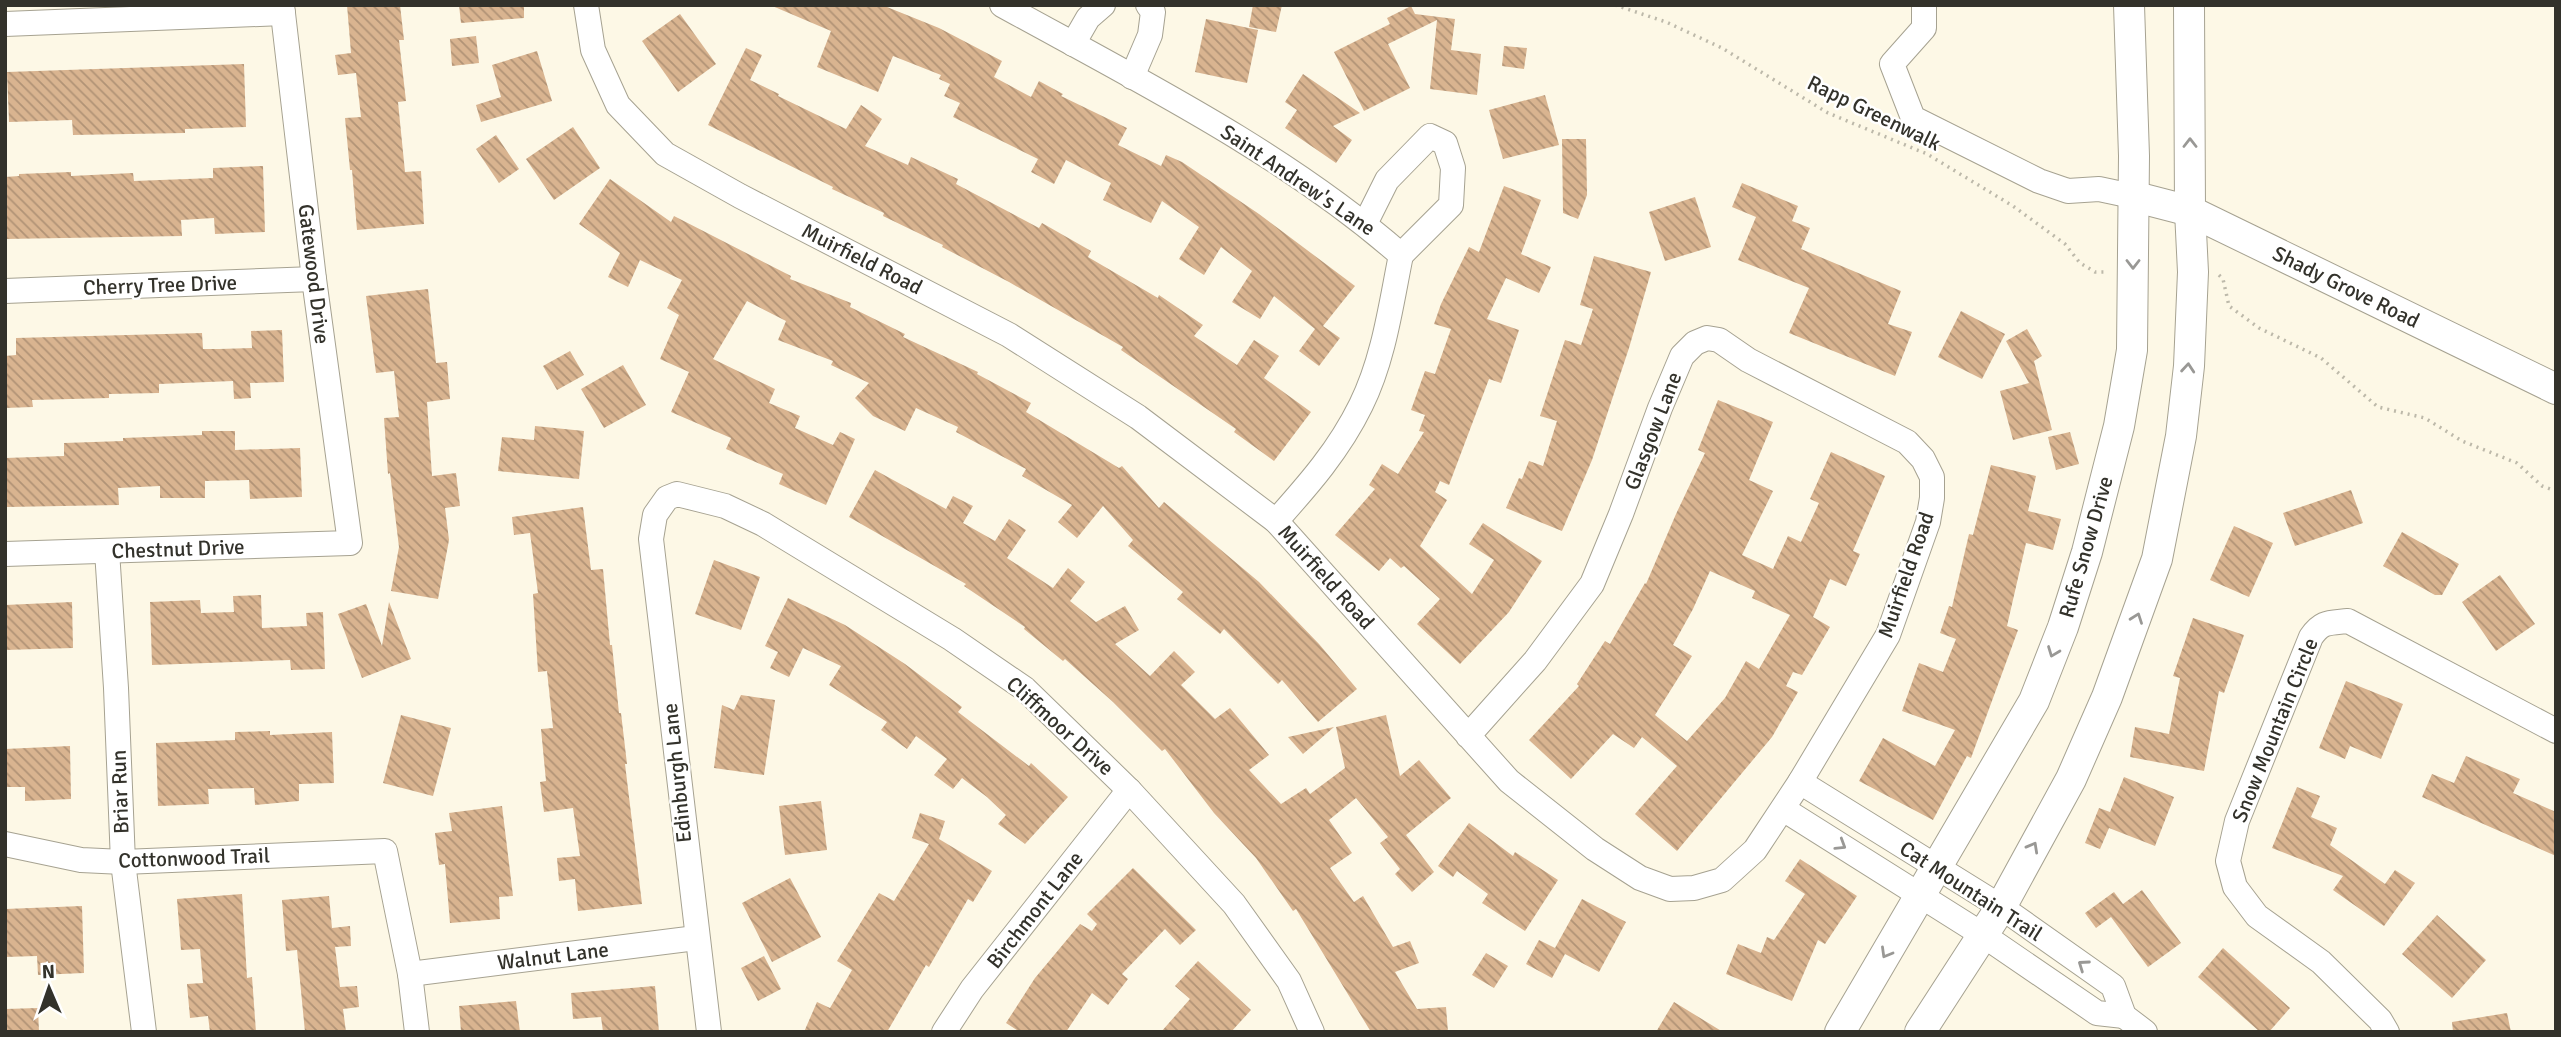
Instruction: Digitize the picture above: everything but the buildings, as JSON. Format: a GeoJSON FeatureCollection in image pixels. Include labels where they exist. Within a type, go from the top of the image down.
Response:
{"type":"FeatureCollection","features":[{"type":"Feature","properties":{"kind":"main road","name":"Rufe Snow Drive"},"geometry":{"type":"LineString","coordinates":[[1840,1032],[2034,701],[2063,627],[2087,552],[2119,426],[2132,350],[2134,156],[2129,5]]}},
{"type":"Feature","properties":{"kind":"main road"},"geometry":{"type":"LineString","coordinates":[[1920,1032],[2001,907],[2071,779],[2107,698],[2157,559],[2181,436],[2189,366],[2193,272],[2189,5]]}},
{"type":"Feature","properties":{"kind":"main road","name":"Shady Grove Road"},"geometry":{"type":"LineString","coordinates":[[2132,196],[2190,211],[2556,389]]}},
{"type":"Feature","properties":{"kind":"street","name":"Muirfield Road"},"geometry":{"type":"LineString","coordinates":[[586,5],[593,50],[618,104],[665,154],[1009,335],[1138,417],[1276,521],[1509,781],[1595,849],[1640,878],[1670,889],[1693,888],[1722,880],[1755,850],[1783,809],[1888,635],[1927,522],[1932,498]]}},
{"type":"Feature","properties":{"kind":"street","name":"Saint Andrew's Lane"},"geometry":{"type":"LineString","coordinates":[[1002,5],[1209,119],[1366,224],[1401,255]]}},
{"type":"Feature","properties":{"kind":"street"},"geometry":{"type":"LineString","coordinates":[[1073,44],[1088,19],[1102,5]]}},
{"type":"Feature","properties":{"kind":"street"},"geometry":{"type":"LineString","coordinates":[[1132,77],[1150,35],[1153,12],[1148,5]]}},
{"type":"Feature","properties":{"kind":"street"},"geometry":{"type":"LineString","coordinates":[[1924,5],[1924,28],[1892,64],[1913,118],[2039,181],[2068,191],[2099,189],[2132,196]]}},
{"type":"Feature","properties":{"kind":"street"},"geometry":{"type":"LineString","coordinates":[[5,24],[282,9]]}},
{"type":"Feature","properties":{"kind":"street","name":"Gatewood Drive"},"geometry":{"type":"LineString","coordinates":[[282,9],[314,279],[350,543]]}},
{"type":"Feature","properties":{"kind":"street"},"geometry":{"type":"LineString","coordinates":[[1276,521],[1322,470],[1362,404],[1379,357],[1401,255],[1451,205],[1453,168],[1445,143],[1430,136],[1387,180],[1366,224]]}},
{"type":"Feature","properties":{"kind":"street","name":"Cherry Tree Drive"},"geometry":{"type":"LineString","coordinates":[[5,291],[314,279]]}},
{"type":"Feature","properties":{"kind":"street","name":"Glasgow Lane"},"geometry":{"type":"LineString","coordinates":[[1468,736],[1535,662],[1592,584],[1677,366],[1682,356],[1695,343],[1707,338],[1719,340],[1748,360],[1907,442],[1923,459],[1932,477],[1932,498]]}},
{"type":"Feature","properties":{"kind":"street","name":"Cliffmoor Drive"},"geometry":{"type":"LineString","coordinates":[[655,515],[667,498],[677,494],[725,506],[763,524],[952,639],[1025,689],[1129,790],[1234,904],[1289,981],[1312,1032]]}},
{"type":"Feature","properties":{"kind":"street","name":"Edinburgh Lane"},"geometry":{"type":"LineString","coordinates":[[655,515],[651,539],[709,1032]]}},
{"type":"Feature","properties":{"kind":"street","name":"Chestnut Drive"},"geometry":{"type":"LineString","coordinates":[[5,554],[350,543]]}},
{"type":"Feature","properties":{"kind":"street","name":"Briar Run"},"geometry":{"type":"LineString","coordinates":[[107,551],[123,862],[144,1032]]}},
{"type":"Feature","properties":{"kind":"street","name":"Snow Mountain Circle"},"geometry":{"type":"LineString","coordinates":[[2388,1032],[2380,1020],[2321,962],[2257,916],[2235,887],[2228,861],[2237,821],[2311,636],[2318,626],[2347,621],[2556,731]]}},
{"type":"Feature","properties":{"kind":"street","name":"Cat Mountain Trail"},"geometry":{"type":"LineString","coordinates":[[1800,782],[2001,907],[2113,986],[2124,1016]]}},
{"type":"Feature","properties":{"kind":"street","name":"Birchmont Lane"},"geometry":{"type":"LineString","coordinates":[[944,1032],[972,989],[1129,790]]}},
{"type":"Feature","properties":{"kind":"street","name":"Cat Mountain Trail"},"geometry":{"type":"LineString","coordinates":[[1783,809],[1920,894],[2097,1013],[2124,1016],[2145,1032]]}},
{"type":"Feature","properties":{"kind":"street","name":"Cottonwood Trail"},"geometry":{"type":"LineString","coordinates":[[5,844],[81,860],[123,862],[385,851],[410,974]]}},
{"type":"Feature","properties":{"kind":"street","name":"Walnut Lane"},"geometry":{"type":"LineString","coordinates":[[410,974],[696,938]]}},
{"type":"Feature","properties":{"kind":"street"},"geometry":{"type":"LineString","coordinates":[[410,974],[417,1032]]}},
{"type":"Feature","properties":{"kind":"path","name":"Rapp Greenwalk"},"geometry":{"type":"LineString","coordinates":[[1615,5],[1666,22],[1722,48],[1828,113],[1927,153],[2013,206],[2065,244],[2080,263],[2095,272],[2104,272]]}},
{"type":"Feature","properties":{"kind":"path"},"geometry":{"type":"LineString","coordinates":[[2216,271],[2223,279],[2229,306],[2259,328],[2321,358],[2378,407],[2425,418],[2462,441],[2517,463],[2542,486],[2556,491]]}}]}
